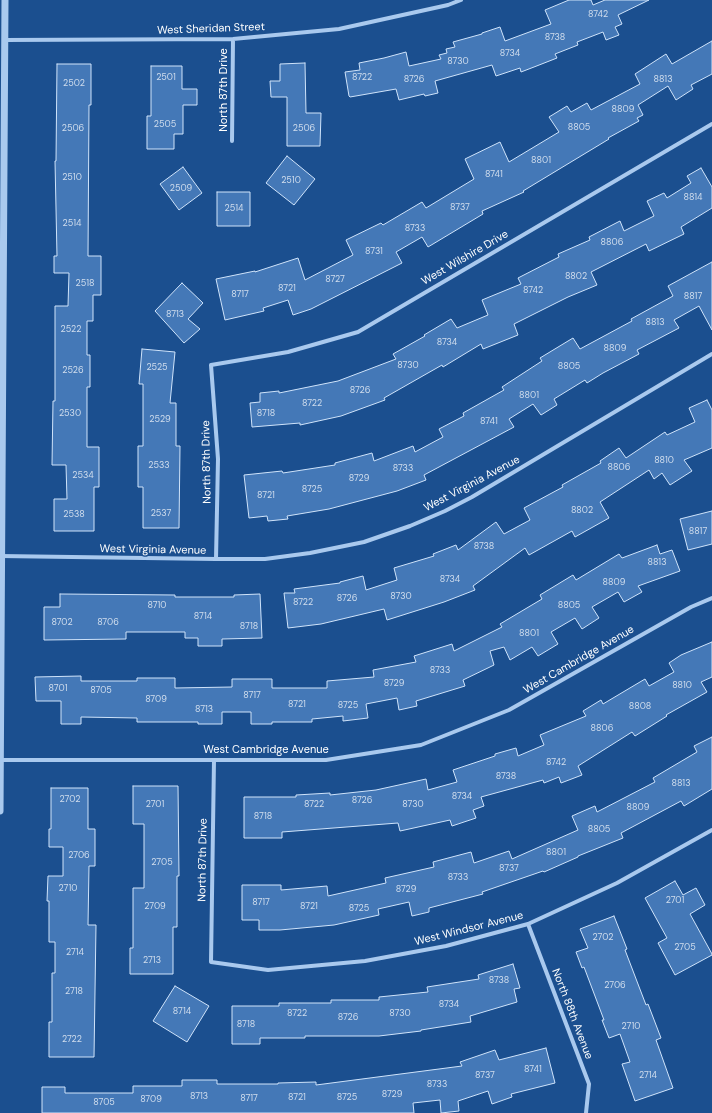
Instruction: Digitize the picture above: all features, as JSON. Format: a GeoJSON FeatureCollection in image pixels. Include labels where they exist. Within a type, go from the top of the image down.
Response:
{"type":"FeatureCollection","features":[{"type":"Feature","properties":{"kind":"street"},"geometry":{"type":"LineString","coordinates":[[0,811],[5,0]]}},
{"type":"Feature","properties":{"kind":"street","name":"West Sheridan Street"},"geometry":{"type":"LineString","coordinates":[[5,40],[233,39],[339,29],[448,5],[462,0]]}},
{"type":"Feature","properties":{"kind":"street","name":"North 87th Drive"},"geometry":{"type":"LineString","coordinates":[[232,140],[233,39]]}},
{"type":"Feature","properties":{"kind":"street","name":"West Wilshire Drive"},"geometry":{"type":"LineString","coordinates":[[211,365],[288,352],[358,332],[712,124]]}},
{"type":"Feature","properties":{"kind":"street","name":"West Virginia Avenue"},"geometry":{"type":"LineString","coordinates":[[1,556],[265,559],[310,553],[364,542],[410,526],[445,511],[472,497],[712,354]]}},
{"type":"Feature","properties":{"kind":"street","name":"North 87th Drive"},"geometry":{"type":"LineString","coordinates":[[211,365],[218,459],[216,559]]}},
{"type":"Feature","properties":{"kind":"street","name":"West Cambridge Avenue"},"geometry":{"type":"LineString","coordinates":[[0,760],[326,760],[421,745],[509,710],[691,607],[712,598]]}},
{"type":"Feature","properties":{"kind":"street","name":"North 87th Drive"},"geometry":{"type":"LineString","coordinates":[[210,962],[214,760]]}},
{"type":"Feature","properties":{"kind":"street"},"geometry":{"type":"LineString","coordinates":[[711,831],[712,836]]}},
{"type":"Feature","properties":{"kind":"street","name":"West Windsor Avenue"},"geometry":{"type":"LineString","coordinates":[[210,962],[268,970],[365,961],[446,946],[528,924],[617,883],[711,831]]}},
{"type":"Feature","properties":{"kind":"street","name":"North 88th Avenue"},"geometry":{"type":"LineString","coordinates":[[528,924],[589,1084],[586,1113]]}},
{"type":"Feature","properties":{"kind":"building"},"geometry":{"type":"Polygon","coordinates":[[[569,0],[591,0],[593,5],[605,0],[649,0],[618,15],[622,24],[615,27],[619,35],[606,40],[603,32],[577,42],[578,45],[555,54],[557,58],[521,72],[520,68],[496,76],[492,65],[435,81],[438,93],[425,96],[424,94],[399,100],[396,89],[349,96],[345,72],[360,70],[359,63],[406,52],[409,66],[441,59],[439,55],[447,53],[446,49],[455,47],[453,42],[500,27],[505,41],[551,24],[545,10],[569,0]]]}},
{"type":"Feature","properties":{"kind":"building"},"geometry":{"type":"Polygon","coordinates":[[[712,41],[712,74],[691,85],[693,89],[676,100],[668,86],[638,105],[643,115],[637,118],[639,121],[608,138],[609,139],[523,191],[524,192],[482,211],[483,214],[428,247],[422,237],[396,252],[402,263],[311,309],[293,315],[288,300],[263,308],[264,311],[225,320],[216,279],[255,272],[298,258],[305,280],[353,255],[346,240],[381,223],[383,225],[422,202],[426,208],[474,179],[465,159],[500,142],[509,162],[559,132],[549,117],[567,106],[571,112],[587,103],[591,110],[640,84],[635,74],[666,54],[672,64],[712,41]]]}},
{"type":"Feature","properties":{"kind":"building"},"geometry":{"type":"Polygon","coordinates":[[[305,63],[306,113],[321,113],[320,146],[287,146],[287,97],[271,97],[270,81],[280,81],[280,64],[305,63]]]}},
{"type":"Feature","properties":{"kind":"building"},"geometry":{"type":"Polygon","coordinates":[[[57,64],[91,64],[91,105],[89,105],[88,256],[101,256],[101,295],[93,295],[93,321],[87,321],[87,355],[90,355],[90,387],[87,387],[87,447],[99,447],[99,487],[94,487],[94,531],[54,531],[54,499],[67,499],[66,465],[52,465],[53,401],[55,401],[55,306],[68,306],[69,273],[54,273],[54,256],[57,256],[55,161],[57,64]]]}},
{"type":"Feature","properties":{"kind":"building"},"geometry":{"type":"Polygon","coordinates":[[[151,66],[182,66],[182,89],[197,89],[197,105],[183,105],[183,134],[174,134],[174,149],[147,149],[147,116],[151,116],[151,66]]]}},
{"type":"Feature","properties":{"kind":"building"},"geometry":{"type":"Polygon","coordinates":[[[287,156],[315,179],[294,205],[266,183],[287,156]]]}},
{"type":"Feature","properties":{"kind":"building"},"geometry":{"type":"Polygon","coordinates":[[[183,167],[202,193],[179,210],[160,184],[183,167]]]}},
{"type":"Feature","properties":{"kind":"building"},"geometry":{"type":"Polygon","coordinates":[[[701,168],[712,187],[712,208],[681,227],[684,234],[649,251],[646,244],[591,272],[597,285],[568,297],[514,324],[518,335],[483,349],[481,344],[443,367],[442,365],[384,398],[385,400],[341,416],[300,425],[300,423],[252,427],[250,403],[260,402],[260,393],[279,391],[279,393],[338,381],[396,359],[393,354],[451,319],[457,328],[488,315],[482,300],[521,284],[518,278],[559,257],[558,254],[590,240],[589,237],[620,221],[624,231],[654,216],[647,201],[664,193],[667,198],[691,183],[687,176],[701,168]]]}},
{"type":"Feature","properties":{"kind":"building"},"geometry":{"type":"Polygon","coordinates":[[[217,192],[250,192],[250,226],[217,226],[217,192]]]}},
{"type":"Feature","properties":{"kind":"building"},"geometry":{"type":"Polygon","coordinates":[[[712,262],[712,330],[699,306],[674,320],[679,328],[637,350],[639,354],[587,383],[585,380],[554,399],[557,405],[541,415],[533,404],[509,419],[514,427],[424,475],[426,480],[397,491],[329,509],[287,516],[288,519],[268,521],[267,516],[249,518],[244,475],[282,471],[283,473],[335,465],[335,463],[372,453],[374,461],[413,446],[415,452],[443,437],[439,429],[464,416],[463,413],[504,390],[502,387],[542,361],[540,358],[573,338],[580,349],[632,321],[631,319],[673,296],[668,286],[712,262]]]}},
{"type":"Feature","properties":{"kind":"building"},"geometry":{"type":"Polygon","coordinates":[[[182,283],[203,303],[188,319],[200,329],[184,343],[155,311],[182,283]]]}},
{"type":"Feature","properties":{"kind":"building"},"geometry":{"type":"Polygon","coordinates":[[[142,349],[175,352],[170,403],[176,403],[176,446],[180,446],[179,528],[143,528],[143,487],[138,487],[138,446],[143,446],[143,384],[139,384],[142,349]]]}},
{"type":"Feature","properties":{"kind":"building"},"geometry":{"type":"Polygon","coordinates":[[[707,400],[712,410],[712,448],[684,460],[692,471],[670,485],[662,473],[654,479],[649,470],[600,502],[609,518],[575,537],[572,531],[529,555],[525,548],[473,586],[475,590],[444,602],[387,620],[384,609],[321,624],[288,628],[284,593],[295,593],[294,589],[340,583],[363,576],[366,590],[397,580],[394,568],[434,556],[433,554],[456,545],[458,550],[496,522],[504,534],[530,520],[524,508],[563,487],[562,485],[601,463],[600,461],[619,448],[626,458],[665,432],[667,435],[695,422],[689,408],[707,400]]]}},
{"type":"Feature","properties":{"kind":"building"},"geometry":{"type":"Polygon","coordinates":[[[712,511],[712,544],[688,550],[680,519],[712,511]]]}},
{"type":"Feature","properties":{"kind":"building"},"geometry":{"type":"Polygon","coordinates":[[[657,545],[660,554],[672,550],[680,571],[638,586],[642,592],[624,602],[618,592],[592,607],[599,618],[582,629],[575,618],[551,632],[558,644],[538,656],[532,647],[510,660],[504,647],[490,651],[494,665],[463,680],[465,686],[416,701],[417,706],[399,710],[397,698],[366,704],[368,718],[343,721],[343,716],[312,719],[312,722],[272,722],[272,724],[251,724],[251,712],[222,712],[222,724],[198,724],[198,722],[137,722],[137,718],[81,717],[81,724],[61,724],[61,701],[36,701],[35,677],[81,676],[81,681],[137,681],[137,678],[175,678],[175,688],[232,687],[232,679],[272,679],[272,688],[327,688],[327,681],[374,677],[373,670],[416,662],[414,656],[452,644],[454,651],[502,627],[500,624],[542,599],[540,595],[573,575],[576,580],[619,554],[622,558],[657,545]]]}},
{"type":"Feature","properties":{"kind":"building"},"geometry":{"type":"Polygon","coordinates":[[[60,594],[234,597],[234,595],[260,594],[262,638],[222,639],[222,646],[198,646],[198,638],[185,638],[185,632],[126,632],[126,639],[44,640],[44,607],[60,607],[60,594]]]}},
{"type":"Feature","properties":{"kind":"building"},"geometry":{"type":"Polygon","coordinates":[[[712,642],[712,677],[701,682],[707,692],[666,715],[667,716],[635,736],[632,732],[578,766],[582,775],[561,783],[559,777],[544,783],[543,780],[481,797],[484,806],[473,810],[476,818],[452,826],[450,820],[400,831],[398,823],[282,832],[282,838],[244,838],[244,797],[296,797],[296,795],[330,793],[330,795],[376,790],[426,779],[428,790],[457,782],[453,770],[495,756],[495,754],[516,748],[518,756],[544,745],[540,735],[586,716],[583,711],[601,700],[603,704],[645,679],[649,686],[674,672],[669,663],[681,655],[712,642]]]}},
{"type":"Feature","properties":{"kind":"building"},"geometry":{"type":"Polygon","coordinates":[[[712,737],[712,789],[684,806],[681,801],[621,833],[623,838],[578,856],[544,872],[543,871],[482,892],[483,894],[429,908],[429,912],[412,916],[409,902],[378,909],[379,915],[334,925],[280,930],[259,930],[259,920],[242,920],[242,885],[281,885],[281,890],[327,886],[328,896],[386,883],[385,878],[434,867],[433,862],[471,852],[474,863],[509,851],[512,859],[578,830],[572,816],[595,806],[597,812],[655,782],[653,778],[697,752],[694,746],[712,737]]]}},
{"type":"Feature","properties":{"kind":"building"},"geometry":{"type":"Polygon","coordinates":[[[133,786],[178,786],[179,876],[177,876],[177,927],[173,927],[173,974],[130,974],[130,948],[133,948],[133,888],[144,888],[144,824],[133,824],[133,786]]]}},
{"type":"Feature","properties":{"kind":"building"},"geometry":{"type":"Polygon","coordinates":[[[51,788],[88,788],[88,829],[95,829],[95,866],[89,866],[88,925],[96,925],[94,1057],[49,1057],[49,1022],[52,1022],[52,973],[55,973],[55,942],[49,942],[49,901],[47,901],[48,876],[63,876],[63,847],[49,847],[49,829],[51,829],[51,788]]]}},
{"type":"Feature","properties":{"kind":"building"},"geometry":{"type":"Polygon","coordinates":[[[675,881],[683,895],[696,888],[705,905],[690,914],[712,955],[675,975],[658,943],[667,938],[645,898],[675,881]]]}},
{"type":"Feature","properties":{"kind":"building"},"geometry":{"type":"Polygon","coordinates":[[[614,916],[646,1005],[648,1004],[661,1038],[656,1040],[673,1088],[635,1101],[622,1064],[630,1062],[620,1034],[609,1038],[602,1020],[604,1020],[584,967],[582,968],[576,952],[588,948],[580,929],[614,916]]]}},
{"type":"Feature","properties":{"kind":"building"},"geometry":{"type":"Polygon","coordinates":[[[513,964],[520,988],[514,989],[517,1002],[470,1016],[471,1022],[421,1031],[379,1036],[305,1036],[305,1038],[260,1038],[260,1044],[232,1044],[232,1006],[279,1006],[279,1003],[331,1003],[331,1000],[379,1000],[379,997],[428,992],[427,987],[479,979],[478,975],[513,964]]]}},
{"type":"Feature","properties":{"kind":"building"},"geometry":{"type":"Polygon","coordinates":[[[175,986],[209,1006],[187,1042],[153,1021],[175,986]]]}},
{"type":"Feature","properties":{"kind":"building"},"geometry":{"type":"Polygon","coordinates":[[[546,1048],[555,1083],[511,1094],[512,1097],[492,1104],[488,1091],[458,1101],[459,1111],[441,1113],[440,1100],[413,1103],[414,1113],[42,1113],[42,1087],[65,1087],[65,1093],[133,1093],[133,1086],[182,1086],[182,1080],[217,1080],[217,1084],[278,1084],[316,1082],[316,1085],[462,1066],[460,1062],[495,1050],[499,1060],[546,1048]]]}}]}
